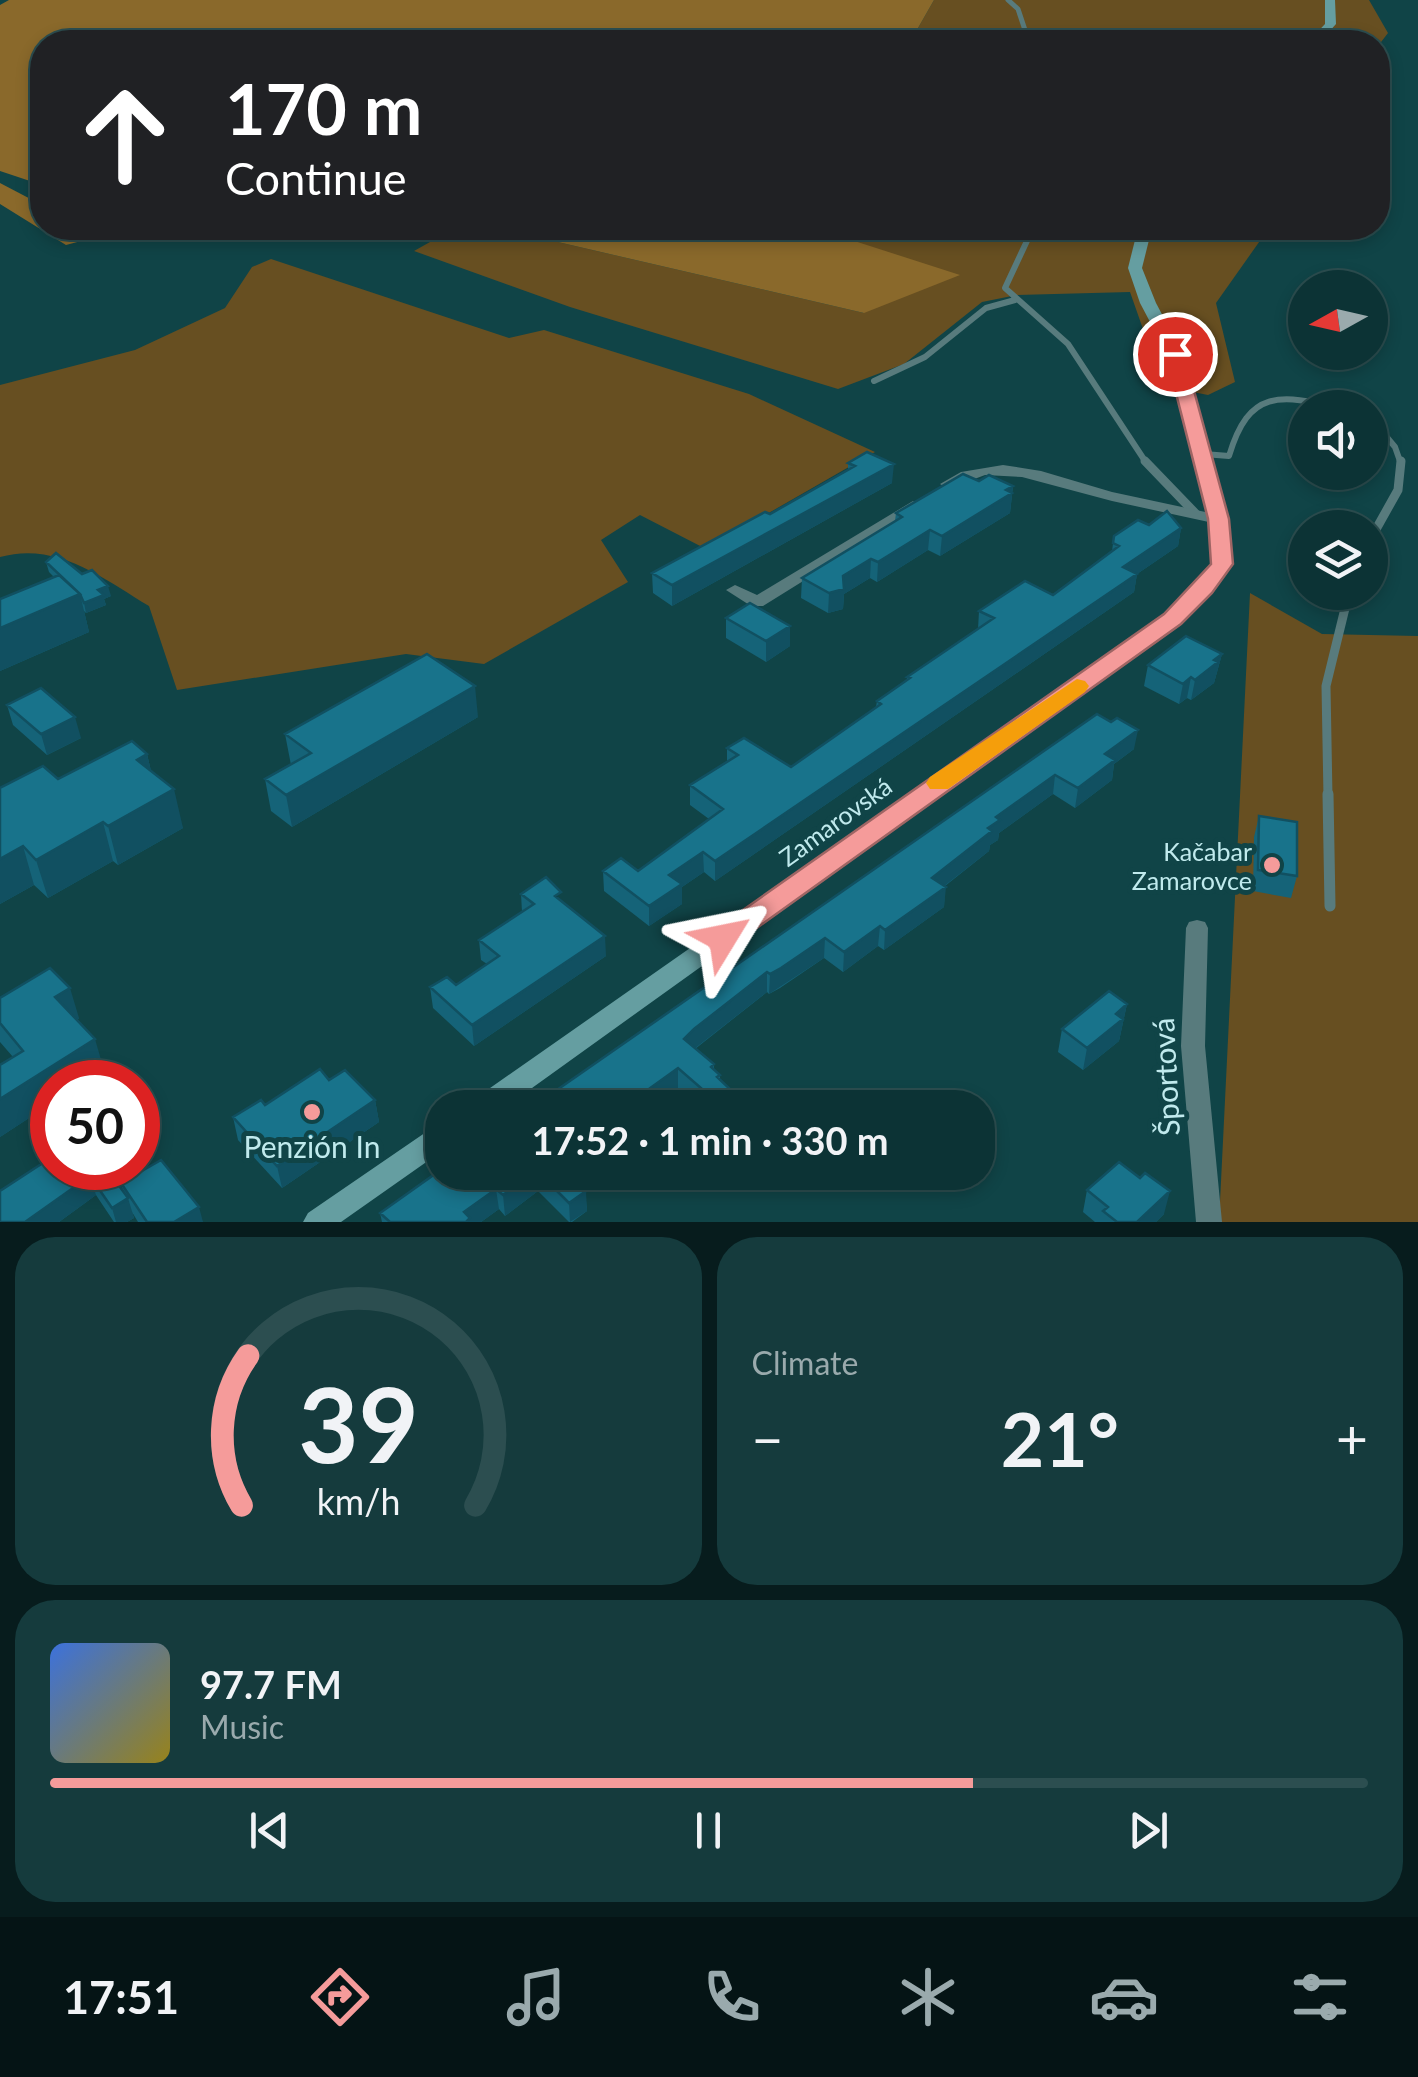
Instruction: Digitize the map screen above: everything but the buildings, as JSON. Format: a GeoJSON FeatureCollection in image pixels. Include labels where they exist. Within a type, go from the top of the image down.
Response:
{"type":"FeatureCollection","features":[{"type":"Feature","properties":{"kind":"main road"},"geometry":{"type":"LineString","coordinates":[[1326,30],[1334,18],[1330,0]]}},
{"type":"Feature","properties":{"kind":"main road","name":"Zamarovská"},"geometry":{"type":"LineString","coordinates":[[508,1090],[1172,619],[1204,589],[1222,564],[1218,519],[1175,354],[1135,268],[1142,240]]}},
{"type":"Feature","properties":{"kind":"main road"},"geometry":{"type":"LineString","coordinates":[[318,1222],[425,1148]]}},
{"type":"Feature","properties":{"kind":"street"},"geometry":{"type":"LineString","coordinates":[[938,490],[954,480],[1001,468],[1032,472],[1098,493],[1218,519]]}},
{"type":"Feature","properties":{"kind":"street"},"geometry":{"type":"LineString","coordinates":[[736,590],[756,602],[920,501]]}},
{"type":"Feature","properties":{"kind":"street","name":"Športová"},"geometry":{"type":"LineString","coordinates":[[1197,928],[1193,1046],[1210,1222]]}},
{"type":"Feature","properties":{"kind":"lane"},"geometry":{"type":"LineString","coordinates":[[1008,0],[1018,9],[1025,30]]}},
{"type":"Feature","properties":{"kind":"lane"},"geometry":{"type":"LineString","coordinates":[[1028,240],[1006,276],[1005,288],[1068,344],[1147,464],[1196,514]]}},
{"type":"Feature","properties":{"kind":"lane"},"geometry":{"type":"LineString","coordinates":[[874,382],[925,357],[986,308],[1015,300]]}},
{"type":"Feature","properties":{"kind":"lane"},"geometry":{"type":"LineString","coordinates":[[1204,454],[1229,456],[1239,422],[1261,403],[1288,401]]}},
{"type":"Feature","properties":{"kind":"lane"},"geometry":{"type":"LineString","coordinates":[[1388,429],[1404,439]]}},
{"type":"Feature","properties":{"kind":"lane"},"geometry":{"type":"LineString","coordinates":[[1388,517],[1407,493]]}},
{"type":"Feature","properties":{"kind":"lane"},"geometry":{"type":"LineString","coordinates":[[1330,906],[1326,686],[1345,610]]}},
{"type":"Feature","properties":{"kind":"shaded area"},"geometry":{"type":"Polygon","coordinates":[[[9,0],[934,0],[917,30],[30,30],[30,181],[0,171],[0,5],[9,0]]]}},
{"type":"Feature","properties":{"kind":"shaded area"},"geometry":{"type":"Polygon","coordinates":[[[934,0],[1369,0],[1386,30],[917,30],[934,0]]]}},
{"type":"Feature","properties":{"kind":"shaded area"},"geometry":{"type":"Polygon","coordinates":[[[0,183],[30,199],[30,223],[0,204],[0,183]]]}},
{"type":"Feature","properties":{"kind":"shaded area"},"geometry":{"type":"Polygon","coordinates":[[[58,240],[81,241],[66,245],[58,240]]]}},
{"type":"Feature","properties":{"kind":"shaded area"},"geometry":{"type":"Polygon","coordinates":[[[434,240],[549,240],[864,313],[821,240],[1261,240],[1216,303],[1235,382],[1208,395],[1163,386],[1130,292],[1017,295],[982,302],[904,364],[838,389],[570,307],[414,251],[434,240]]]}},
{"type":"Feature","properties":{"kind":"shaded area"},"geometry":{"type":"Polygon","coordinates":[[[549,240],[851,240],[960,275],[864,313],[549,240]]]}},
{"type":"Feature","properties":{"kind":"shaded area"},"geometry":{"type":"Polygon","coordinates":[[[271,259],[509,338],[544,330],[749,394],[875,452],[706,549],[640,515],[601,540],[628,582],[484,664],[406,654],[177,690],[149,606],[96,574],[60,558],[21,553],[0,557],[0,385],[135,350],[225,308],[252,267],[271,259]]]}},
{"type":"Feature","properties":{"kind":"shaded area"},"geometry":{"type":"Polygon","coordinates":[[[1250,593],[1322,634],[1418,636],[1418,1222],[1219,1222],[1250,593]]]}},
{"type":"Feature","properties":{"kind":"slow traffic"},"geometry":{"type":"LineString","coordinates":[[939,783],[1077,686]]}},
{"type":"Feature","properties":{"kind":"place","name":"Kačabar Zamarovce"},"geometry":{"type":"Point","coordinates":[1272,865]}},
{"type":"Feature","properties":{"kind":"place","name":"Penzión In"},"geometry":{"type":"Point","coordinates":[312,1112]}},
{"type":"Feature","properties":{"kind":"route"},"geometry":{"type":"LineString","coordinates":[[723,938],[1172,619],[1204,589],[1222,564],[1218,519],[1175,354]]}}]}
